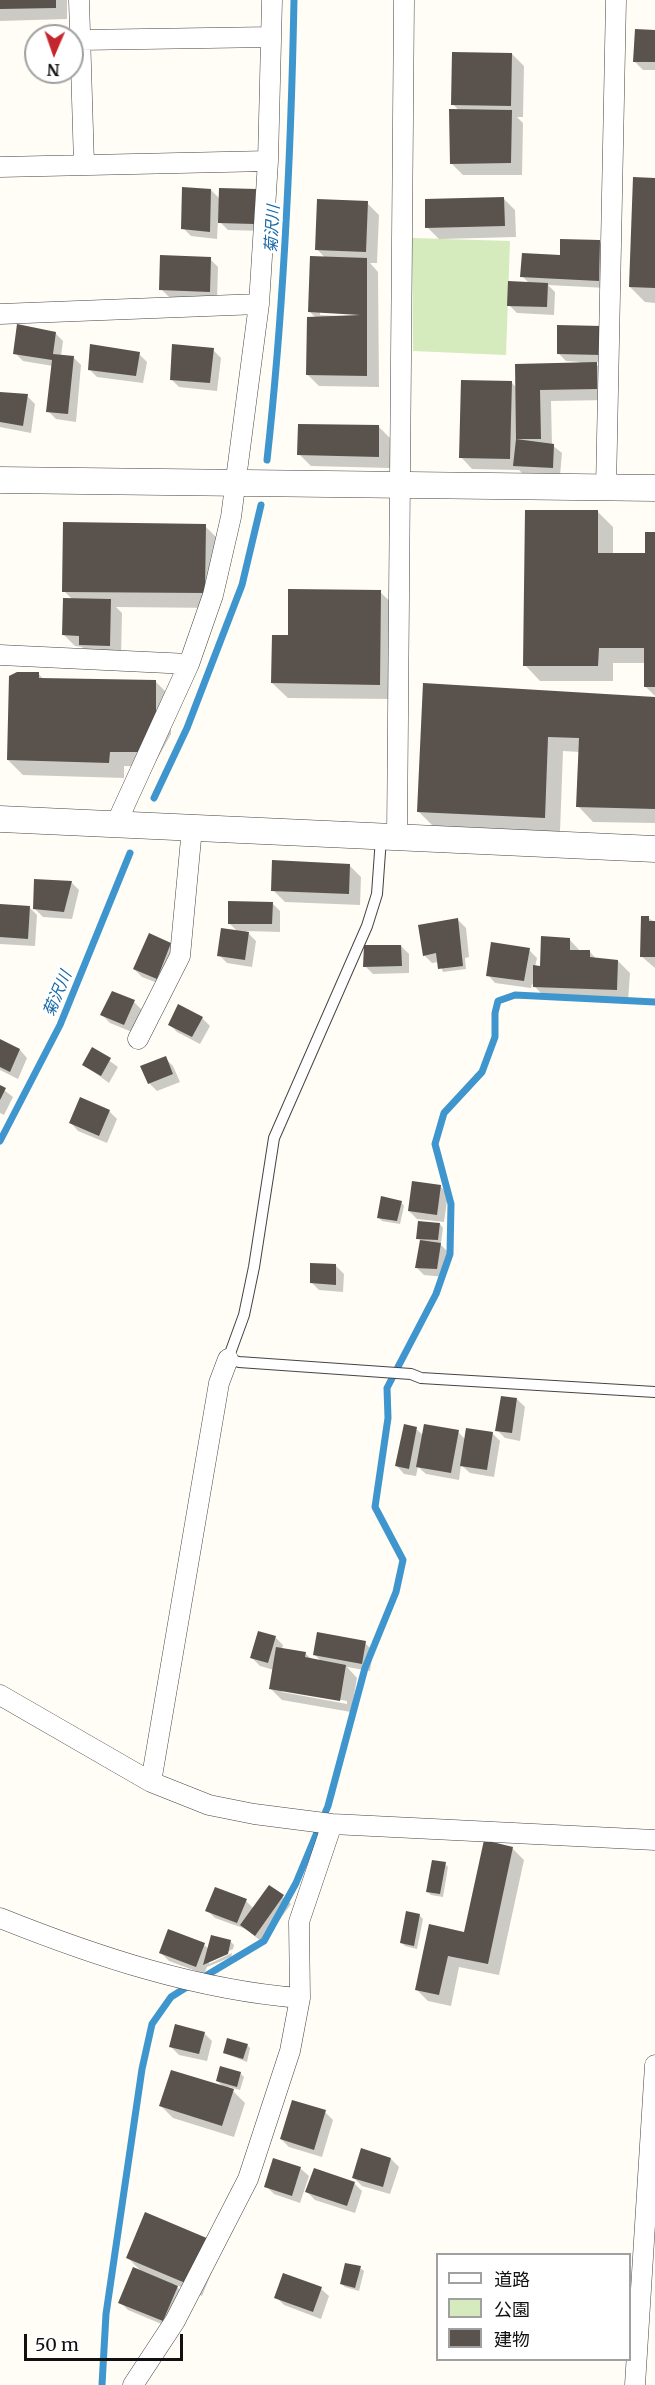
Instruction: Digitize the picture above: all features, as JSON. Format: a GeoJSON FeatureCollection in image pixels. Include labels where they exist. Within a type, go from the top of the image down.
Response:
{"type":"FeatureCollection","features":[{"type":"Feature","properties":{"kind":"street"},"geometry":{"type":"LineString","coordinates":[[79,0],[80,24]]}},
{"type":"Feature","properties":{"kind":"street"},"geometry":{"type":"LineString","coordinates":[[116,824],[189,664],[213,595],[237,483],[259,304],[268,161],[272,0]]}},
{"type":"Feature","properties":{"kind":"street"},"geometry":{"type":"LineString","coordinates":[[389,837],[399,485],[404,0]]}},
{"type":"Feature","properties":{"kind":"street"},"geometry":{"type":"LineString","coordinates":[[606,488],[616,0]]}},
{"type":"Feature","properties":{"kind":"street"},"geometry":{"type":"LineString","coordinates":[[84,40],[271,37]]}},
{"type":"Feature","properties":{"kind":"street"},"geometry":{"type":"LineString","coordinates":[[81,84],[84,164]]}},
{"type":"Feature","properties":{"kind":"street"},"geometry":{"type":"LineString","coordinates":[[0,167],[268,161]]}},
{"type":"Feature","properties":{"kind":"street"},"geometry":{"type":"LineString","coordinates":[[0,314],[259,304]]}},
{"type":"Feature","properties":{"kind":"street"},"geometry":{"type":"LineString","coordinates":[[0,480],[655,488]]}},
{"type":"Feature","properties":{"kind":"street"},"geometry":{"type":"LineString","coordinates":[[0,655],[189,664]]}},
{"type":"Feature","properties":{"kind":"street"},"geometry":{"type":"LineString","coordinates":[[0,819],[655,849]]}},
{"type":"Feature","properties":{"kind":"street"},"geometry":{"type":"LineString","coordinates":[[138,1039],[180,956],[192,828]]}},
{"type":"Feature","properties":{"kind":"street"},"geometry":{"type":"LineString","coordinates":[[151,1782],[219,1383],[228,1359]]}},
{"type":"Feature","properties":{"kind":"street"},"geometry":{"type":"LineString","coordinates":[[0,1695],[151,1782],[209,1804],[254,1814],[332,1824],[655,1840]]}},
{"type":"Feature","properties":{"kind":"street"},"geometry":{"type":"LineString","coordinates":[[133,2385],[175,2321],[248,2179],[290,2051],[300,1998],[299,1922],[332,1824]]}},
{"type":"Feature","properties":{"kind":"street"},"geometry":{"type":"LineString","coordinates":[[0,1918],[109,1957],[200,1983],[300,1998]]}},
{"type":"Feature","properties":{"kind":"street"},"geometry":{"type":"LineString","coordinates":[[635,2385],[655,2065]]}},
{"type":"Feature","properties":{"kind":"lane"},"geometry":{"type":"LineString","coordinates":[[389,837],[377,894],[366,926],[274,1138],[254,1267],[244,1315],[228,1359],[239,1362],[411,1374],[422,1378],[655,1392]]}},
{"type":"Feature","properties":{"kind":"green space"},"geometry":{"type":"Polygon","coordinates":[[[412,238],[510,241],[506,355],[413,351],[412,238]]]}},
{"type":"Feature","properties":{"kind":"building"},"geometry":{"type":"Polygon","coordinates":[[[0,0],[56,0],[56,8],[0,9],[0,0]]]}},
{"type":"Feature","properties":{"kind":"building"},"geometry":{"type":"Polygon","coordinates":[[[635,29],[655,30],[655,62],[633,62],[635,29]]]}},
{"type":"Feature","properties":{"kind":"building"},"geometry":{"type":"Polygon","coordinates":[[[452,52],[512,53],[511,106],[451,105],[452,52]]]}},
{"type":"Feature","properties":{"kind":"building"},"geometry":{"type":"Polygon","coordinates":[[[449,109],[512,110],[511,163],[450,164],[449,109]]]}},
{"type":"Feature","properties":{"kind":"building"},"geometry":{"type":"Polygon","coordinates":[[[633,177],[655,178],[655,288],[629,287],[633,177]]]}},
{"type":"Feature","properties":{"kind":"building"},"geometry":{"type":"Polygon","coordinates":[[[182,187],[211,189],[210,232],[181,229],[182,187]]]}},
{"type":"Feature","properties":{"kind":"building"},"geometry":{"type":"Polygon","coordinates":[[[219,188],[256,189],[254,224],[218,223],[219,188]]]}},
{"type":"Feature","properties":{"kind":"building"},"geometry":{"type":"Polygon","coordinates":[[[504,197],[505,226],[425,228],[425,199],[504,197]]]}},
{"type":"Feature","properties":{"kind":"building"},"geometry":{"type":"Polygon","coordinates":[[[317,199],[368,201],[366,252],[315,250],[317,199]]]}},
{"type":"Feature","properties":{"kind":"building"},"geometry":{"type":"Polygon","coordinates":[[[560,239],[600,240],[599,281],[520,277],[522,253],[560,255],[560,239]]]}},
{"type":"Feature","properties":{"kind":"building"},"geometry":{"type":"Polygon","coordinates":[[[160,255],[211,257],[210,292],[159,290],[160,255]]]}},
{"type":"Feature","properties":{"kind":"building"},"geometry":{"type":"Polygon","coordinates":[[[310,256],[367,258],[367,376],[306,375],[307,317],[360,315],[308,312],[310,256]]]}},
{"type":"Feature","properties":{"kind":"building"},"geometry":{"type":"Polygon","coordinates":[[[508,281],[548,283],[547,307],[507,306],[508,281]]]}},
{"type":"Feature","properties":{"kind":"building"},"geometry":{"type":"Polygon","coordinates":[[[17,324],[56,332],[53,354],[74,356],[68,414],[46,412],[52,360],[13,354],[17,324]]]}},
{"type":"Feature","properties":{"kind":"building"},"geometry":{"type":"Polygon","coordinates":[[[557,325],[602,326],[601,355],[557,354],[557,325]]]}},
{"type":"Feature","properties":{"kind":"building"},"geometry":{"type":"Polygon","coordinates":[[[90,344],[140,352],[136,376],[88,370],[90,344]]]}},
{"type":"Feature","properties":{"kind":"building"},"geometry":{"type":"Polygon","coordinates":[[[172,344],[214,348],[210,383],[170,380],[172,344]]]}},
{"type":"Feature","properties":{"kind":"building"},"geometry":{"type":"Polygon","coordinates":[[[597,362],[597,389],[540,390],[541,439],[516,439],[515,364],[597,362]]]}},
{"type":"Feature","properties":{"kind":"building"},"geometry":{"type":"Polygon","coordinates":[[[461,380],[512,381],[510,459],[459,458],[461,380]]]}},
{"type":"Feature","properties":{"kind":"building"},"geometry":{"type":"Polygon","coordinates":[[[0,392],[28,394],[23,426],[0,422],[0,392]]]}},
{"type":"Feature","properties":{"kind":"building"},"geometry":{"type":"Polygon","coordinates":[[[298,424],[379,425],[379,457],[297,455],[298,424]]]}},
{"type":"Feature","properties":{"kind":"building"},"geometry":{"type":"Polygon","coordinates":[[[516,439],[554,444],[553,468],[513,466],[516,439]]]}},
{"type":"Feature","properties":{"kind":"building"},"geometry":{"type":"Polygon","coordinates":[[[525,510],[598,510],[598,553],[645,553],[645,532],[655,532],[655,687],[644,687],[644,648],[599,648],[598,666],[523,666],[525,510]]]}},
{"type":"Feature","properties":{"kind":"building"},"geometry":{"type":"Polygon","coordinates":[[[63,522],[206,524],[205,593],[62,592],[63,522]]]}},
{"type":"Feature","properties":{"kind":"building"},"geometry":{"type":"Polygon","coordinates":[[[288,589],[381,590],[380,685],[271,683],[272,635],[288,635],[288,589]]]}},
{"type":"Feature","properties":{"kind":"building"},"geometry":{"type":"Polygon","coordinates":[[[63,598],[111,599],[110,646],[79,645],[79,636],[62,635],[63,598]]]}},
{"type":"Feature","properties":{"kind":"building"},"geometry":{"type":"Polygon","coordinates":[[[17,672],[39,672],[39,678],[156,680],[156,719],[138,752],[110,752],[109,763],[7,760],[9,676],[17,672]]]}},
{"type":"Feature","properties":{"kind":"building"},"geometry":{"type":"Polygon","coordinates":[[[423,683],[655,697],[655,809],[576,807],[579,738],[548,737],[545,818],[417,812],[423,683]]]}},
{"type":"Feature","properties":{"kind":"building"},"geometry":{"type":"Polygon","coordinates":[[[272,860],[350,864],[349,894],[271,891],[272,860]]]}},
{"type":"Feature","properties":{"kind":"building"},"geometry":{"type":"Polygon","coordinates":[[[34,879],[72,881],[64,912],[33,909],[34,879]]]}},
{"type":"Feature","properties":{"kind":"building"},"geometry":{"type":"Polygon","coordinates":[[[228,901],[273,902],[272,924],[228,924],[228,901]]]}},
{"type":"Feature","properties":{"kind":"building"},"geometry":{"type":"Polygon","coordinates":[[[0,904],[30,906],[28,939],[0,937],[0,904]]]}},
{"type":"Feature","properties":{"kind":"building"},"geometry":{"type":"Polygon","coordinates":[[[641,916],[649,916],[649,921],[655,921],[655,957],[640,957],[641,916]]]}},
{"type":"Feature","properties":{"kind":"building"},"geometry":{"type":"Polygon","coordinates":[[[458,918],[463,966],[438,969],[436,953],[423,956],[418,925],[458,918]]]}},
{"type":"Feature","properties":{"kind":"building"},"geometry":{"type":"Polygon","coordinates":[[[221,928],[249,932],[245,960],[217,956],[221,928]]]}},
{"type":"Feature","properties":{"kind":"building"},"geometry":{"type":"Polygon","coordinates":[[[149,933],[171,943],[157,979],[133,969],[149,933]]]}},
{"type":"Feature","properties":{"kind":"building"},"geometry":{"type":"Polygon","coordinates":[[[541,936],[570,938],[570,950],[590,950],[590,957],[618,960],[617,990],[533,987],[533,965],[540,966],[541,936]]]}},
{"type":"Feature","properties":{"kind":"building"},"geometry":{"type":"Polygon","coordinates":[[[491,942],[530,948],[524,981],[486,976],[491,942]]]}},
{"type":"Feature","properties":{"kind":"building"},"geometry":{"type":"Polygon","coordinates":[[[364,945],[401,945],[402,966],[363,967],[364,945]]]}},
{"type":"Feature","properties":{"kind":"building"},"geometry":{"type":"Polygon","coordinates":[[[112,991],[135,1000],[124,1025],[100,1015],[112,991]]]}},
{"type":"Feature","properties":{"kind":"building"},"geometry":{"type":"Polygon","coordinates":[[[178,1004],[203,1017],[192,1037],[168,1025],[178,1004]]]}},
{"type":"Feature","properties":{"kind":"building"},"geometry":{"type":"Polygon","coordinates":[[[0,1039],[20,1049],[10,1072],[0,1067],[0,1039]]]}},
{"type":"Feature","properties":{"kind":"building"},"geometry":{"type":"Polygon","coordinates":[[[92,1047],[111,1058],[101,1076],[82,1065],[92,1047]]]}},
{"type":"Feature","properties":{"kind":"building"},"geometry":{"type":"Polygon","coordinates":[[[166,1056],[173,1074],[148,1084],[140,1066],[166,1056]]]}},
{"type":"Feature","properties":{"kind":"building"},"geometry":{"type":"Polygon","coordinates":[[[0,1085],[6,1088],[0,1100],[0,1085]]]}},
{"type":"Feature","properties":{"kind":"building"},"geometry":{"type":"Polygon","coordinates":[[[80,1097],[110,1110],[99,1136],[69,1123],[80,1097]]]}},
{"type":"Feature","properties":{"kind":"building"},"geometry":{"type":"Polygon","coordinates":[[[412,1181],[441,1185],[437,1215],[408,1211],[412,1181]]]}},
{"type":"Feature","properties":{"kind":"building"},"geometry":{"type":"Polygon","coordinates":[[[381,1196],[402,1201],[397,1221],[377,1218],[381,1196]]]}},
{"type":"Feature","properties":{"kind":"building"},"geometry":{"type":"Polygon","coordinates":[[[418,1221],[440,1223],[438,1240],[416,1239],[418,1221]]]}},
{"type":"Feature","properties":{"kind":"building"},"geometry":{"type":"Polygon","coordinates":[[[420,1240],[441,1243],[437,1269],[415,1268],[420,1240]]]}},
{"type":"Feature","properties":{"kind":"building"},"geometry":{"type":"Polygon","coordinates":[[[310,1263],[336,1264],[336,1285],[310,1283],[310,1263]]]}},
{"type":"Feature","properties":{"kind":"building"},"geometry":{"type":"Polygon","coordinates":[[[501,1396],[517,1398],[512,1433],[495,1431],[501,1396]]]}},
{"type":"Feature","properties":{"kind":"building"},"geometry":{"type":"Polygon","coordinates":[[[404,1424],[417,1427],[409,1469],[395,1466],[404,1424]]]}},
{"type":"Feature","properties":{"kind":"building"},"geometry":{"type":"Polygon","coordinates":[[[424,1424],[459,1430],[451,1473],[416,1467],[424,1424]]]}},
{"type":"Feature","properties":{"kind":"building"},"geometry":{"type":"Polygon","coordinates":[[[466,1428],[493,1432],[487,1470],[460,1466],[466,1428]]]}},
{"type":"Feature","properties":{"kind":"building"},"geometry":{"type":"Polygon","coordinates":[[[258,1631],[276,1636],[268,1663],[250,1658],[258,1631]]]}},
{"type":"Feature","properties":{"kind":"building"},"geometry":{"type":"Polygon","coordinates":[[[317,1632],[366,1641],[362,1664],[313,1655],[317,1632]]]}},
{"type":"Feature","properties":{"kind":"building"},"geometry":{"type":"Polygon","coordinates":[[[276,1647],[306,1652],[305,1657],[346,1665],[340,1701],[269,1689],[276,1647]]]}},
{"type":"Feature","properties":{"kind":"building"},"geometry":{"type":"Polygon","coordinates":[[[484,1840],[513,1847],[488,1964],[448,1956],[439,1995],[415,1990],[429,1924],[464,1932],[484,1840]]]}},
{"type":"Feature","properties":{"kind":"building"},"geometry":{"type":"Polygon","coordinates":[[[432,1860],[446,1862],[440,1894],[426,1892],[432,1860]]]}},
{"type":"Feature","properties":{"kind":"building"},"geometry":{"type":"Polygon","coordinates":[[[269,1885],[284,1895],[255,1936],[240,1925],[269,1885]]]}},
{"type":"Feature","properties":{"kind":"building"},"geometry":{"type":"Polygon","coordinates":[[[215,1887],[247,1899],[237,1923],[205,1911],[215,1887]]]}},
{"type":"Feature","properties":{"kind":"building"},"geometry":{"type":"Polygon","coordinates":[[[406,1911],[420,1914],[414,1946],[400,1943],[406,1911]]]}},
{"type":"Feature","properties":{"kind":"building"},"geometry":{"type":"Polygon","coordinates":[[[168,1929],[205,1943],[196,1967],[159,1953],[168,1929]]]}},
{"type":"Feature","properties":{"kind":"building"},"geometry":{"type":"Polygon","coordinates":[[[211,1935],[231,1940],[228,1954],[203,1965],[211,1935]]]}},
{"type":"Feature","properties":{"kind":"building"},"geometry":{"type":"Polygon","coordinates":[[[175,2024],[205,2032],[199,2054],[169,2047],[175,2024]]]}},
{"type":"Feature","properties":{"kind":"building"},"geometry":{"type":"Polygon","coordinates":[[[227,2038],[248,2044],[243,2059],[223,2053],[227,2038]]]}},
{"type":"Feature","properties":{"kind":"building"},"geometry":{"type":"Polygon","coordinates":[[[220,2066],[241,2072],[237,2087],[216,2081],[220,2066]]]}},
{"type":"Feature","properties":{"kind":"building"},"geometry":{"type":"Polygon","coordinates":[[[171,2070],[234,2089],[222,2126],[159,2106],[171,2070]]]}},
{"type":"Feature","properties":{"kind":"building"},"geometry":{"type":"Polygon","coordinates":[[[292,2100],[326,2110],[314,2150],[280,2139],[292,2100]]]}},
{"type":"Feature","properties":{"kind":"building"},"geometry":{"type":"Polygon","coordinates":[[[361,2148],[391,2158],[383,2187],[352,2178],[361,2148]]]}},
{"type":"Feature","properties":{"kind":"building"},"geometry":{"type":"Polygon","coordinates":[[[273,2158],[301,2167],[292,2196],[264,2187],[273,2158]]]}},
{"type":"Feature","properties":{"kind":"building"},"geometry":{"type":"Polygon","coordinates":[[[314,2168],[355,2182],[347,2206],[305,2192],[314,2168]]]}},
{"type":"Feature","properties":{"kind":"building"},"geometry":{"type":"Polygon","coordinates":[[[145,2212],[209,2239],[190,2285],[126,2258],[145,2212]]]}},
{"type":"Feature","properties":{"kind":"building"},"geometry":{"type":"Polygon","coordinates":[[[345,2263],[361,2266],[355,2288],[340,2284],[345,2263]]]}},
{"type":"Feature","properties":{"kind":"building"},"geometry":{"type":"Polygon","coordinates":[[[133,2267],[178,2286],[163,2321],[118,2303],[133,2267]]]}},
{"type":"Feature","properties":{"kind":"building"},"geometry":{"type":"Polygon","coordinates":[[[283,2273],[322,2287],[313,2312],[274,2298],[283,2273]]]}},
{"type":"Feature","properties":{"kind":"waterway","name":"菊沢川"},"geometry":{"type":"LineString","coordinates":[[267,460],[286,230],[294,0]]}},
{"type":"Feature","properties":{"kind":"waterway","name":"菊沢川"},"geometry":{"type":"LineString","coordinates":[[154,798],[187,728],[242,585],[261,505]]}},
{"type":"Feature","properties":{"kind":"waterway","name":"菊沢川"},"geometry":{"type":"LineString","coordinates":[[0,1141],[60,1025],[130,853]]}},
{"type":"Feature","properties":{"kind":"waterway"},"geometry":{"type":"LineString","coordinates":[[202,1978],[264,1941],[296,1883],[328,1806],[365,1668],[396,1592],[403,1560],[375,1507],[388,1418],[387,1388],[436,1294],[450,1254],[451,1204],[435,1144],[444,1113],[482,1072],[495,1037],[495,1013],[498,1001],[515,995],[655,1002]]}},
{"type":"Feature","properties":{"kind":"waterway"},"geometry":{"type":"LineString","coordinates":[[102,2385],[106,2314],[142,2069],[152,2024],[171,1997],[190,1985]]}}]}
